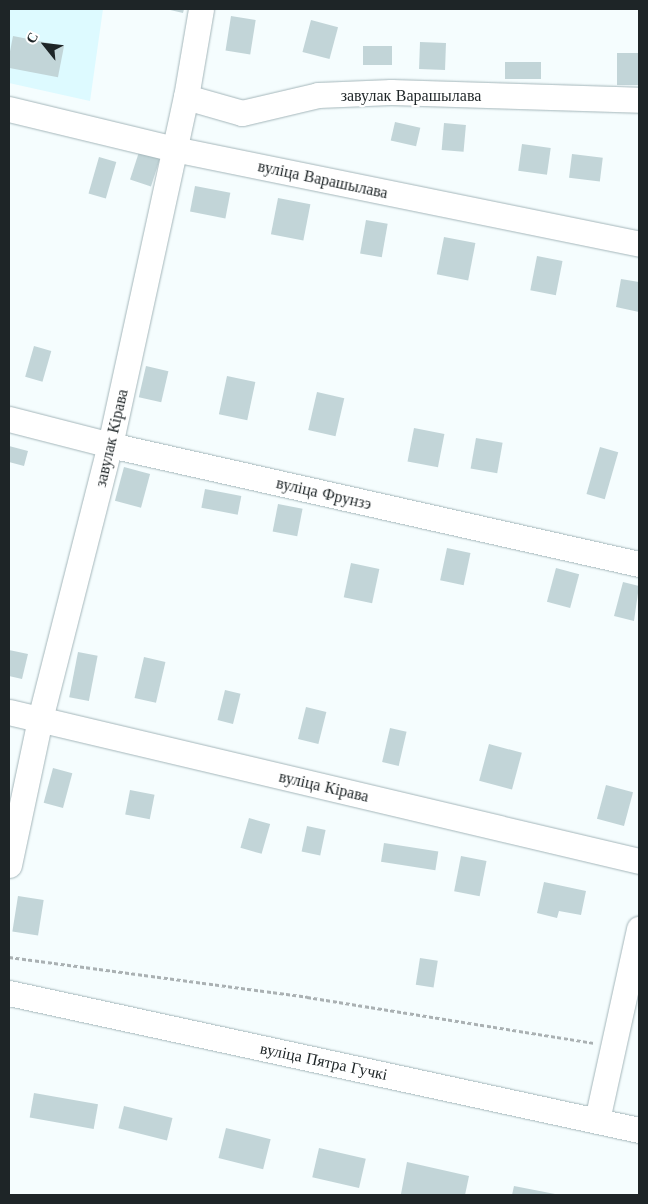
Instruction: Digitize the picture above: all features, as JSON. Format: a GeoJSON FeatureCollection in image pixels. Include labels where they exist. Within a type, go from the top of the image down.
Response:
{"type":"FeatureCollection","features":[{"type":"Feature","properties":{"kind":"street","name":"завулак Кірава"},"geometry":{"type":"LineString","coordinates":[[9,865],[40,719],[110,445],[186,97],[201,9]]}},
{"type":"Feature","properties":{"kind":"street","name":"завулак Варашылава"},"geometry":{"type":"LineString","coordinates":[[186,97],[242,113],[318,95],[390,92],[639,100]]}},
{"type":"Feature","properties":{"kind":"street","name":"вуліца Варашылава"},"geometry":{"type":"LineString","coordinates":[[9,109],[174,149],[639,244]]}},
{"type":"Feature","properties":{"kind":"street","name":"вуліца Фрунзэ"},"geometry":{"type":"LineString","coordinates":[[9,418],[110,445],[639,564]]}},
{"type":"Feature","properties":{"kind":"street","name":"вуліца Кірава"},"geometry":{"type":"LineString","coordinates":[[9,712],[639,861]]}},
{"type":"Feature","properties":{"kind":"street"},"geometry":{"type":"LineString","coordinates":[[597,1120],[639,929]]}},
{"type":"Feature","properties":{"kind":"street","name":"вуліца Пятра Гучкі"},"geometry":{"type":"LineString","coordinates":[[9,994],[639,1130]]}},
{"type":"Feature","properties":{"kind":"path"},"geometry":{"type":"LineString","coordinates":[[9,957],[307,997],[614,1046]]}},
{"type":"Feature","properties":{"kind":"shaded area"},"geometry":{"type":"Polygon","coordinates":[[[9,9],[103,9],[90,101],[9,83],[9,9]]]}},
{"type":"Feature","properties":{"kind":"building"},"geometry":{"type":"Polygon","coordinates":[[[166,9],[184,9],[183,13],[166,9]]]}},
{"type":"Feature","properties":{"kind":"building"},"geometry":{"type":"Polygon","coordinates":[[[231,16],[256,20],[250,54],[226,51],[231,16]]]}},
{"type":"Feature","properties":{"kind":"building"},"geometry":{"type":"Polygon","coordinates":[[[311,20],[338,27],[330,59],[302,52],[311,20]]]}},
{"type":"Feature","properties":{"kind":"building"},"geometry":{"type":"Polygon","coordinates":[[[13,36],[64,46],[58,77],[9,68],[13,36]]]}},
{"type":"Feature","properties":{"kind":"building"},"geometry":{"type":"Polygon","coordinates":[[[420,42],[446,43],[445,70],[419,69],[420,42]]]}},
{"type":"Feature","properties":{"kind":"building"},"geometry":{"type":"Polygon","coordinates":[[[363,46],[392,46],[392,65],[363,65],[363,46]]]}},
{"type":"Feature","properties":{"kind":"building"},"geometry":{"type":"Polygon","coordinates":[[[617,53],[639,53],[639,85],[617,85],[617,53]]]}},
{"type":"Feature","properties":{"kind":"building"},"geometry":{"type":"Polygon","coordinates":[[[505,62],[541,62],[541,79],[505,79],[505,62]]]}},
{"type":"Feature","properties":{"kind":"building"},"geometry":{"type":"Polygon","coordinates":[[[395,122],[420,128],[416,146],[391,141],[395,122]]]}},
{"type":"Feature","properties":{"kind":"building"},"geometry":{"type":"Polygon","coordinates":[[[444,123],[466,125],[464,152],[442,150],[444,123]]]}},
{"type":"Feature","properties":{"kind":"building"},"geometry":{"type":"Polygon","coordinates":[[[522,144],[551,148],[547,175],[518,171],[522,144]]]}},
{"type":"Feature","properties":{"kind":"building"},"geometry":{"type":"Polygon","coordinates":[[[139,152],[160,159],[151,186],[130,180],[139,152]]]}},
{"type":"Feature","properties":{"kind":"building"},"geometry":{"type":"Polygon","coordinates":[[[572,154],[603,158],[600,182],[569,178],[572,154]]]}},
{"type":"Feature","properties":{"kind":"building"},"geometry":{"type":"Polygon","coordinates":[[[99,157],[116,162],[106,198],[89,194],[99,157]]]}},
{"type":"Feature","properties":{"kind":"building"},"geometry":{"type":"Polygon","coordinates":[[[195,186],[230,193],[225,218],[190,212],[195,186]]]}},
{"type":"Feature","properties":{"kind":"building"},"geometry":{"type":"Polygon","coordinates":[[[278,198],[310,204],[303,241],[271,234],[278,198]]]}},
{"type":"Feature","properties":{"kind":"building"},"geometry":{"type":"Polygon","coordinates":[[[366,220],[388,224],[382,257],[360,253],[366,220]]]}},
{"type":"Feature","properties":{"kind":"building"},"geometry":{"type":"Polygon","coordinates":[[[444,237],[475,243],[468,280],[437,274],[444,237]]]}},
{"type":"Feature","properties":{"kind":"building"},"geometry":{"type":"Polygon","coordinates":[[[537,256],[563,261],[556,295],[530,290],[537,256]]]}},
{"type":"Feature","properties":{"kind":"building"},"geometry":{"type":"Polygon","coordinates":[[[621,279],[639,282],[639,312],[616,307],[621,279]]]}},
{"type":"Feature","properties":{"kind":"building"},"geometry":{"type":"Polygon","coordinates":[[[34,346],[51,351],[42,382],[25,377],[34,346]]]}},
{"type":"Feature","properties":{"kind":"building"},"geometry":{"type":"Polygon","coordinates":[[[146,366],[168,371],[161,402],[139,397],[146,366]]]}},
{"type":"Feature","properties":{"kind":"building"},"geometry":{"type":"Polygon","coordinates":[[[227,376],[255,382],[247,420],[219,414],[227,376]]]}},
{"type":"Feature","properties":{"kind":"building"},"geometry":{"type":"Polygon","coordinates":[[[317,392],[344,398],[336,436],[308,430],[317,392]]]}},
{"type":"Feature","properties":{"kind":"building"},"geometry":{"type":"Polygon","coordinates":[[[414,428],[444,434],[438,467],[408,461],[414,428]]]}},
{"type":"Feature","properties":{"kind":"building"},"geometry":{"type":"Polygon","coordinates":[[[476,438],[503,443],[497,473],[471,469],[476,438]]]}},
{"type":"Feature","properties":{"kind":"building"},"geometry":{"type":"Polygon","coordinates":[[[9,446],[28,451],[24,466],[9,462],[9,446]]]}},
{"type":"Feature","properties":{"kind":"building"},"geometry":{"type":"Polygon","coordinates":[[[600,447],[618,452],[605,499],[586,494],[600,447]]]}},
{"type":"Feature","properties":{"kind":"building"},"geometry":{"type":"Polygon","coordinates":[[[124,467],[150,474],[141,508],[115,501],[124,467]]]}},
{"type":"Feature","properties":{"kind":"building"},"geometry":{"type":"Polygon","coordinates":[[[205,489],[241,496],[238,515],[201,508],[205,489]]]}},
{"type":"Feature","properties":{"kind":"building"},"geometry":{"type":"Polygon","coordinates":[[[278,504],[303,509],[297,536],[273,531],[278,504]]]}},
{"type":"Feature","properties":{"kind":"building"},"geometry":{"type":"Polygon","coordinates":[[[447,548],[470,553],[464,585],[440,580],[447,548]]]}},
{"type":"Feature","properties":{"kind":"building"},"geometry":{"type":"Polygon","coordinates":[[[351,563],[379,569],[372,603],[344,597],[351,563]]]}},
{"type":"Feature","properties":{"kind":"building"},"geometry":{"type":"Polygon","coordinates":[[[556,568],[579,574],[570,608],[547,602],[556,568]]]}},
{"type":"Feature","properties":{"kind":"building"},"geometry":{"type":"Polygon","coordinates":[[[623,582],[639,586],[634,621],[614,616],[623,582]]]}},
{"type":"Feature","properties":{"kind":"building"},"geometry":{"type":"Polygon","coordinates":[[[9,650],[28,654],[22,679],[9,676],[9,650]]]}},
{"type":"Feature","properties":{"kind":"building"},"geometry":{"type":"Polygon","coordinates":[[[78,652],[98,656],[89,701],[69,697],[78,652]]]}},
{"type":"Feature","properties":{"kind":"building"},"geometry":{"type":"Polygon","coordinates":[[[144,657],[165,662],[156,703],[135,698],[144,657]]]}},
{"type":"Feature","properties":{"kind":"building"},"geometry":{"type":"Polygon","coordinates":[[[225,690],[241,694],[233,724],[218,720],[225,690]]]}},
{"type":"Feature","properties":{"kind":"building"},"geometry":{"type":"Polygon","coordinates":[[[306,707],[326,712],[318,744],[298,739],[306,707]]]}},
{"type":"Feature","properties":{"kind":"building"},"geometry":{"type":"Polygon","coordinates":[[[390,728],[407,732],[399,766],[382,762],[390,728]]]}},
{"type":"Feature","properties":{"kind":"building"},"geometry":{"type":"Polygon","coordinates":[[[489,744],[522,753],[512,790],[479,781],[489,744]]]}},
{"type":"Feature","properties":{"kind":"building"},"geometry":{"type":"Polygon","coordinates":[[[53,768],[72,773],[63,808],[44,803],[53,768]]]}},
{"type":"Feature","properties":{"kind":"building"},"geometry":{"type":"Polygon","coordinates":[[[606,785],[633,792],[624,826],[597,819],[606,785]]]}},
{"type":"Feature","properties":{"kind":"building"},"geometry":{"type":"Polygon","coordinates":[[[130,790],[155,795],[150,819],[125,815],[130,790]]]}},
{"type":"Feature","properties":{"kind":"building"},"geometry":{"type":"Polygon","coordinates":[[[249,818],[270,824],[262,854],[240,848],[249,818]]]}},
{"type":"Feature","properties":{"kind":"building"},"geometry":{"type":"Polygon","coordinates":[[[307,826],[326,830],[320,855],[302,851],[307,826]]]}},
{"type":"Feature","properties":{"kind":"building"},"geometry":{"type":"Polygon","coordinates":[[[384,843],[438,852],[435,870],[381,862],[384,843]]]}},
{"type":"Feature","properties":{"kind":"building"},"geometry":{"type":"Polygon","coordinates":[[[461,856],[487,861],[480,896],[454,891],[461,856]]]}},
{"type":"Feature","properties":{"kind":"building"},"geometry":{"type":"Polygon","coordinates":[[[544,882],[586,891],[581,915],[559,911],[557,918],[537,913],[544,882]]]}},
{"type":"Feature","properties":{"kind":"building"},"geometry":{"type":"Polygon","coordinates":[[[18,896],[44,900],[38,936],[12,932],[18,896]]]}},
{"type":"Feature","properties":{"kind":"building"},"geometry":{"type":"Polygon","coordinates":[[[420,958],[438,961],[434,987],[416,985],[420,958]]]}},
{"type":"Feature","properties":{"kind":"building"},"geometry":{"type":"Polygon","coordinates":[[[34,1093],[98,1104],[94,1129],[30,1118],[34,1093]]]}},
{"type":"Feature","properties":{"kind":"building"},"geometry":{"type":"Polygon","coordinates":[[[124,1106],[173,1118],[167,1140],[118,1128],[124,1106]]]}},
{"type":"Feature","properties":{"kind":"building"},"geometry":{"type":"Polygon","coordinates":[[[226,1128],[271,1139],[263,1169],[219,1158],[226,1128]]]}},
{"type":"Feature","properties":{"kind":"building"},"geometry":{"type":"Polygon","coordinates":[[[319,1148],[366,1159],[359,1188],[312,1177],[319,1148]]]}},
{"type":"Feature","properties":{"kind":"building"},"geometry":{"type":"Polygon","coordinates":[[[407,1162],[469,1176],[465,1195],[401,1194],[407,1162]]]}},
{"type":"Feature","properties":{"kind":"building"},"geometry":{"type":"Polygon","coordinates":[[[514,1186],[555,1194],[555,1195],[512,1195],[514,1186]]]}}]}
